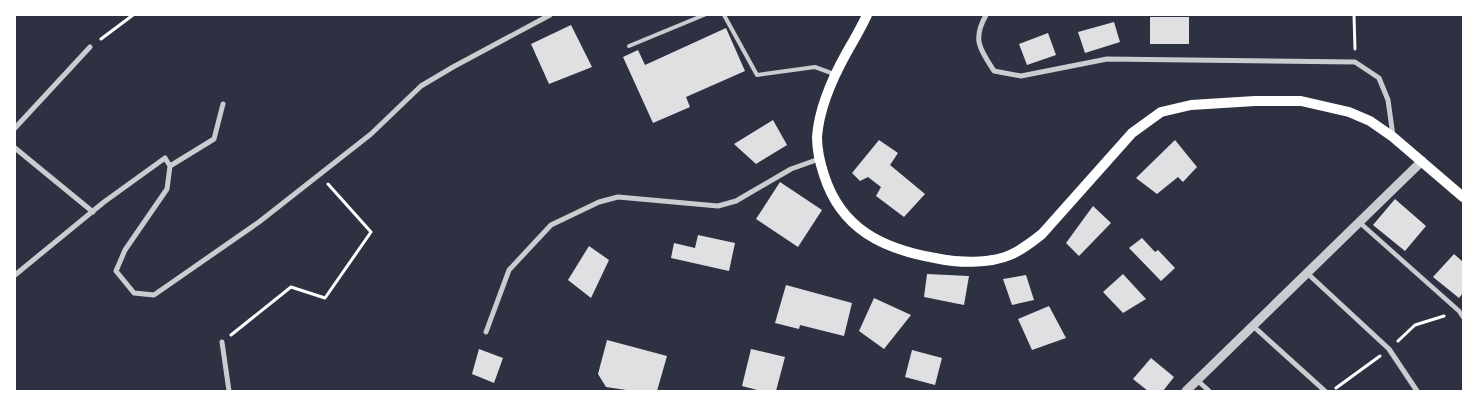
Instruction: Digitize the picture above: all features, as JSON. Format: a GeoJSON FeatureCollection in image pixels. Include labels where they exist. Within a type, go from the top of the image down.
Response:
{"type":"FeatureCollection","features":[{"type":"Feature","properties":{"kind":"main road"},"geometry":{"type":"LineString","coordinates":[[867,15],[836,75],[824,103],[817,139],[819,159],[834,200],[856,226],[874,239],[896,249],[920,256],[951,261],[978,261],[1009,256],[1024,248],[1042,234],[1132,133],[1161,112],[1191,105],[1255,101],[1301,101],[1349,112],[1370,122],[1393,137],[1463,198]]}},
{"type":"Feature","properties":{"kind":"street"},"geometry":{"type":"LineString","coordinates":[[15,276],[93,212],[165,158],[170,166],[167,189],[125,250],[116,271],[134,293],[154,294],[259,222],[371,134],[420,86],[550,15]]}},
{"type":"Feature","properties":{"kind":"street"},"geometry":{"type":"LineString","coordinates":[[986,15],[979,28],[980,50],[994,71],[1021,76],[1107,59],[1355,62],[1379,78],[1388,100],[1393,137]]}},
{"type":"Feature","properties":{"kind":"street"},"geometry":{"type":"LineString","coordinates":[[15,128],[90,47]]}},
{"type":"Feature","properties":{"kind":"street"},"geometry":{"type":"LineString","coordinates":[[170,166],[214,139],[223,104]]}},
{"type":"Feature","properties":{"kind":"street"},"geometry":{"type":"LineString","coordinates":[[15,148],[93,212]]}},
{"type":"Feature","properties":{"kind":"street"},"geometry":{"type":"LineString","coordinates":[[486,332],[509,270],[551,225],[599,202],[618,197],[718,206],[736,201],[791,169],[819,159]]}},
{"type":"Feature","properties":{"kind":"street"},"geometry":{"type":"LineString","coordinates":[[1186,391],[1422,161]]}},
{"type":"Feature","properties":{"kind":"street"},"geometry":{"type":"LineString","coordinates":[[1359,222],[1459,311],[1463,317]]}},
{"type":"Feature","properties":{"kind":"street"},"geometry":{"type":"LineString","coordinates":[[1307,273],[1389,349],[1417,391]]}},
{"type":"Feature","properties":{"kind":"street"},"geometry":{"type":"LineString","coordinates":[[1253,326],[1325,391]]}},
{"type":"Feature","properties":{"kind":"street"},"geometry":{"type":"LineString","coordinates":[[222,342],[229,391]]}},
{"type":"Feature","properties":{"kind":"street"},"geometry":{"type":"LineString","coordinates":[[1197,380],[1209,391]]}},
{"type":"Feature","properties":{"kind":"lane"},"geometry":{"type":"LineString","coordinates":[[629,46],[704,15]]}},
{"type":"Feature","properties":{"kind":"lane"},"geometry":{"type":"LineString","coordinates":[[724,15],[757,75],[815,67],[836,75]]}},
{"type":"Feature","properties":{"kind":"path"},"geometry":{"type":"LineString","coordinates":[[90,47],[133,15]]}},
{"type":"Feature","properties":{"kind":"path"},"geometry":{"type":"LineString","coordinates":[[1354,15],[1355,62]]}},
{"type":"Feature","properties":{"kind":"path"},"geometry":{"type":"LineString","coordinates":[[222,342],[291,288],[325,298],[371,232],[320,174]]}},
{"type":"Feature","properties":{"kind":"building"},"geometry":{"type":"Polygon","coordinates":[[[1150,17],[1189,17],[1189,44],[1150,44],[1150,17]]]}},
{"type":"Feature","properties":{"kind":"building"},"geometry":{"type":"Polygon","coordinates":[[[1114,22],[1120,42],[1085,53],[1078,32],[1114,22]]]}},
{"type":"Feature","properties":{"kind":"building"},"geometry":{"type":"Polygon","coordinates":[[[571,25],[592,67],[549,84],[531,44],[571,25]]]}},
{"type":"Feature","properties":{"kind":"building"},"geometry":{"type":"Polygon","coordinates":[[[726,28],[745,71],[686,97],[690,107],[653,123],[623,57],[638,50],[645,65],[726,28]]]}},
{"type":"Feature","properties":{"kind":"building"},"geometry":{"type":"Polygon","coordinates":[[[1048,33],[1056,55],[1027,65],[1019,44],[1048,33]]]}},
{"type":"Feature","properties":{"kind":"building"},"geometry":{"type":"Polygon","coordinates":[[[773,120],[787,145],[756,164],[734,144],[773,120]]]}},
{"type":"Feature","properties":{"kind":"building"},"geometry":{"type":"Polygon","coordinates":[[[879,140],[898,153],[890,165],[925,194],[904,217],[876,196],[881,187],[868,177],[860,181],[852,173],[879,140]]]}},
{"type":"Feature","properties":{"kind":"building"},"geometry":{"type":"Polygon","coordinates":[[[1175,140],[1197,167],[1183,182],[1178,177],[1157,194],[1136,178],[1175,140]]]}},
{"type":"Feature","properties":{"kind":"building"},"geometry":{"type":"Polygon","coordinates":[[[780,182],[822,210],[798,247],[756,219],[780,182]]]}},
{"type":"Feature","properties":{"kind":"building"},"geometry":{"type":"Polygon","coordinates":[[[1395,199],[1426,226],[1405,251],[1373,225],[1395,199]]]}},
{"type":"Feature","properties":{"kind":"building"},"geometry":{"type":"Polygon","coordinates":[[[1093,206],[1111,223],[1079,256],[1066,243],[1093,206]]]}},
{"type":"Feature","properties":{"kind":"building"},"geometry":{"type":"Polygon","coordinates":[[[698,235],[735,243],[729,271],[671,258],[674,243],[695,248],[698,235]]]}},
{"type":"Feature","properties":{"kind":"building"},"geometry":{"type":"Polygon","coordinates":[[[1142,238],[1155,252],[1158,250],[1175,268],[1161,281],[1129,248],[1142,238]]]}},
{"type":"Feature","properties":{"kind":"building"},"geometry":{"type":"Polygon","coordinates":[[[589,246],[609,260],[591,298],[568,280],[589,246]]]}},
{"type":"Feature","properties":{"kind":"building"},"geometry":{"type":"Polygon","coordinates":[[[1454,254],[1463,262],[1463,293],[1459,298],[1433,277],[1454,254]]]}},
{"type":"Feature","properties":{"kind":"building"},"geometry":{"type":"Polygon","coordinates":[[[927,274],[969,276],[964,305],[924,297],[927,274]]]}},
{"type":"Feature","properties":{"kind":"building"},"geometry":{"type":"Polygon","coordinates":[[[1123,274],[1146,299],[1123,313],[1103,292],[1123,274]]]}},
{"type":"Feature","properties":{"kind":"building"},"geometry":{"type":"Polygon","coordinates":[[[1026,275],[1034,300],[1012,305],[1003,279],[1026,275]]]}},
{"type":"Feature","properties":{"kind":"building"},"geometry":{"type":"Polygon","coordinates":[[[786,285],[852,303],[844,336],[800,325],[799,329],[775,323],[786,285]]]}},
{"type":"Feature","properties":{"kind":"building"},"geometry":{"type":"Polygon","coordinates":[[[874,298],[911,315],[884,349],[859,331],[874,298]]]}},
{"type":"Feature","properties":{"kind":"building"},"geometry":{"type":"Polygon","coordinates":[[[1049,306],[1066,338],[1032,350],[1018,319],[1049,306]]]}},
{"type":"Feature","properties":{"kind":"building"},"geometry":{"type":"Polygon","coordinates":[[[607,340],[667,356],[657,391],[633,391],[606,387],[598,374],[607,340]]]}},
{"type":"Feature","properties":{"kind":"building"},"geometry":{"type":"Polygon","coordinates":[[[479,349],[503,358],[494,383],[472,374],[479,349]]]}},
{"type":"Feature","properties":{"kind":"building"},"geometry":{"type":"Polygon","coordinates":[[[751,349],[785,357],[776,391],[761,391],[742,386],[751,349]]]}},
{"type":"Feature","properties":{"kind":"building"},"geometry":{"type":"Polygon","coordinates":[[[912,350],[942,358],[935,385],[905,377],[912,350]]]}},
{"type":"Feature","properties":{"kind":"building"},"geometry":{"type":"Polygon","coordinates":[[[1151,358],[1174,377],[1163,391],[1148,391],[1133,379],[1151,358]]]}}]}
